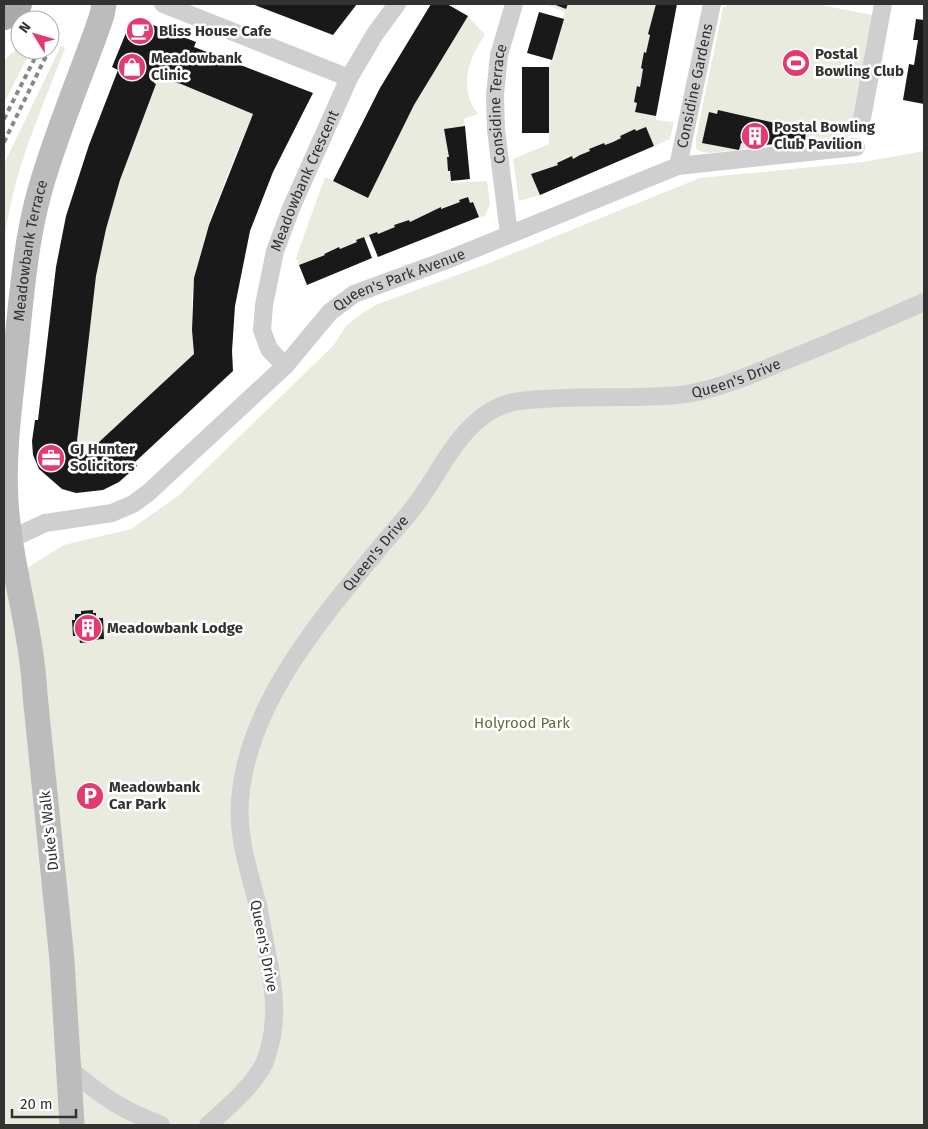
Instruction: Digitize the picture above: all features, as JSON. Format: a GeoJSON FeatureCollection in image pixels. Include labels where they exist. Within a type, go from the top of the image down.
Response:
{"type":"FeatureCollection","features":[{"type":"Feature","properties":{"kind":"main road"},"geometry":{"type":"LineString","coordinates":[[4,16],[18,4]]}},
{"type":"Feature","properties":{"kind":"street","name":"Meadowbank Terrace"},"geometry":{"type":"LineString","coordinates":[[7,542],[5,464],[23,286],[31,237],[45,174],[69,103],[102,16],[104,4]]}},
{"type":"Feature","properties":{"kind":"street"},"geometry":{"type":"LineString","coordinates":[[163,4],[349,78]]}},
{"type":"Feature","properties":{"kind":"street","name":"Meadowbank Crescent"},"geometry":{"type":"LineString","coordinates":[[285,366],[269,349],[262,330],[264,305],[275,251],[292,206],[349,78],[375,34],[396,4]]}},
{"type":"Feature","properties":{"kind":"street","name":"Considine Terrace"},"geometry":{"type":"LineString","coordinates":[[509,234],[496,130],[494,95],[499,55],[514,4]]}},
{"type":"Feature","properties":{"kind":"street","name":"Considine Gardens"},"geometry":{"type":"LineString","coordinates":[[678,166],[712,4]]}},
{"type":"Feature","properties":{"kind":"street"},"geometry":{"type":"LineString","coordinates":[[861,124],[884,4]]}},
{"type":"Feature","properties":{"kind":"street","name":"Queen's Park Avenue"},"geometry":{"type":"LineString","coordinates":[[7,542],[45,523],[112,513],[133,504],[148,493],[285,366],[330,312],[354,294],[452,258],[678,166],[856,147]]}},
{"type":"Feature","properties":{"kind":"street","name":"Queen's Drive"},"geometry":{"type":"LineString","coordinates":[[208,1125],[234,1102],[252,1082],[265,1062],[274,1022],[275,1004],[271,975],[258,908],[242,850],[239,823],[242,784],[251,746],[270,698],[318,624],[375,552],[417,504],[461,436],[484,415],[496,407],[510,402],[560,398],[673,396],[738,380],[835,341],[924,302]]}},
{"type":"Feature","properties":{"kind":"street","name":"Duke's Walk"},"geometry":{"type":"LineString","coordinates":[[7,542],[34,668],[35,695],[62,960],[72,1125]]}},
{"type":"Feature","properties":{"kind":"street"},"geometry":{"type":"LineString","coordinates":[[70,1069],[117,1106],[161,1125]]}},
{"type":"Feature","properties":{"kind":"green space"},"geometry":{"type":"Polygon","coordinates":[[[545,4],[552,4],[566,9],[568,4],[656,4],[641,68],[643,69],[635,112],[656,116],[656,120],[674,122],[670,139],[654,146],[646,128],[636,131],[635,129],[605,145],[603,143],[589,149],[590,151],[573,159],[571,157],[557,163],[558,165],[531,174],[540,195],[519,201],[513,159],[549,144],[549,67],[565,12],[545,4]]]}},
{"type":"Feature","properties":{"kind":"green space","name":"Postal Bowling Club"},"geometry":{"type":"Polygon","coordinates":[[[729,4],[816,4],[872,15],[851,134],[848,137],[837,140],[755,146],[739,150],[708,153],[699,151],[696,148],[696,138],[723,8],[729,4]]]}},
{"type":"Feature","properties":{"kind":"green space"},"geometry":{"type":"Polygon","coordinates":[[[468,16],[485,35],[470,63],[467,84],[468,94],[478,114],[464,119],[465,126],[444,129],[451,183],[487,181],[490,204],[485,216],[479,217],[473,202],[470,203],[467,197],[459,200],[460,202],[427,213],[427,215],[410,222],[409,220],[395,225],[395,227],[378,234],[377,232],[369,235],[370,237],[365,239],[363,237],[356,240],[357,242],[340,249],[339,247],[324,253],[325,255],[299,265],[296,258],[325,177],[367,198],[414,105],[468,16]]]}},
{"type":"Feature","properties":{"kind":"green space"},"geometry":{"type":"Polygon","coordinates":[[[61,46],[65,48],[20,170],[7,221],[4,247],[4,164],[54,60],[60,60],[61,46]]]}},
{"type":"Feature","properties":{"kind":"green space"},"geometry":{"type":"Polygon","coordinates":[[[10,55],[10,60],[26,60],[4,103],[4,60],[10,55]]]}},
{"type":"Feature","properties":{"kind":"green space"},"geometry":{"type":"Polygon","coordinates":[[[156,77],[181,84],[253,114],[212,214],[200,256],[192,295],[194,354],[85,455],[77,441],[96,276],[106,229],[120,180],[156,85],[154,83],[156,77]]]}},
{"type":"Feature","properties":{"kind":"green space","name":"Holyrood Park"},"geometry":{"type":"Polygon","coordinates":[[[924,151],[924,1125],[4,1125],[4,582],[64,545],[131,529],[178,496],[334,345],[346,326],[378,304],[487,264],[700,178],[863,162],[924,151]]]}},
{"type":"Feature","properties":{"kind":"building"},"geometry":{"type":"Polygon","coordinates":[[[252,4],[357,4],[333,35],[252,4]]]}},
{"type":"Feature","properties":{"kind":"building"},"geometry":{"type":"Polygon","coordinates":[[[431,4],[447,4],[468,16],[414,105],[368,198],[333,181],[380,88],[431,4]]]}},
{"type":"Feature","properties":{"kind":"building"},"geometry":{"type":"Polygon","coordinates":[[[553,4],[568,4],[566,9],[553,4]]]}},
{"type":"Feature","properties":{"kind":"building"},"geometry":{"type":"Polygon","coordinates":[[[656,4],[677,4],[656,116],[635,112],[637,103],[634,102],[637,86],[640,87],[644,52],[646,53],[650,35],[648,34],[656,4]]]}},
{"type":"Feature","properties":{"kind":"building"},"geometry":{"type":"Polygon","coordinates":[[[539,12],[564,19],[552,60],[527,53],[539,12]]]}},
{"type":"Feature","properties":{"kind":"building"},"geometry":{"type":"Polygon","coordinates":[[[138,19],[196,42],[194,47],[313,93],[273,172],[250,231],[235,306],[232,351],[233,371],[135,462],[137,466],[119,482],[103,490],[76,493],[62,489],[39,469],[33,455],[32,441],[35,420],[38,420],[56,267],[66,216],[89,145],[118,70],[112,67],[130,23],[138,19]],[[156,77],[154,83],[156,84],[120,180],[106,229],[96,276],[77,441],[85,455],[194,354],[192,330],[194,278],[209,225],[253,114],[181,84],[156,77]]]}},
{"type":"Feature","properties":{"kind":"building"},"geometry":{"type":"Polygon","coordinates":[[[916,19],[924,20],[924,104],[903,100],[909,64],[914,65],[918,40],[913,40],[916,19]]]}},
{"type":"Feature","properties":{"kind":"building"},"geometry":{"type":"Polygon","coordinates":[[[522,67],[549,67],[549,133],[522,133],[522,67]]]}},
{"type":"Feature","properties":{"kind":"building","name":"Postal Bowling Club Pavilion"},"geometry":{"type":"Polygon","coordinates":[[[718,110],[806,130],[805,141],[755,146],[741,143],[739,150],[702,143],[709,112],[717,114],[718,110]]]}},
{"type":"Feature","properties":{"kind":"building"},"geometry":{"type":"Polygon","coordinates":[[[465,126],[470,179],[451,181],[450,171],[448,171],[447,157],[449,157],[444,129],[465,126]]]}},
{"type":"Feature","properties":{"kind":"building"},"geometry":{"type":"Polygon","coordinates":[[[646,127],[654,146],[540,195],[531,174],[558,165],[557,163],[572,156],[573,159],[590,151],[589,149],[604,143],[605,145],[613,142],[621,138],[620,136],[635,129],[636,131],[646,127]]]}},
{"type":"Feature","properties":{"kind":"building"},"geometry":{"type":"Polygon","coordinates":[[[468,197],[470,203],[473,202],[479,217],[378,257],[369,235],[377,232],[378,234],[395,227],[394,225],[409,220],[410,222],[441,207],[441,209],[468,197]]]}},
{"type":"Feature","properties":{"kind":"building"},"geometry":{"type":"Polygon","coordinates":[[[364,237],[372,258],[307,285],[299,265],[325,255],[339,247],[340,249],[357,242],[356,240],[364,237]]]}},
{"type":"Feature","properties":{"kind":"building","name":"Meadowbank Lodge"},"geometry":{"type":"Polygon","coordinates":[[[93,610],[93,613],[96,613],[96,618],[103,618],[104,639],[80,643],[79,636],[73,636],[72,620],[75,620],[75,614],[81,614],[81,611],[93,610]]]}},
{"type":"Feature","properties":{"kind":"railway"},"geometry":{"type":"LineString","coordinates":[[4,119],[34,60]]}},
{"type":"Feature","properties":{"kind":"railway"},"geometry":{"type":"LineString","coordinates":[[4,142],[44,60]]}},
{"type":"Feature","properties":{"kind":"place","name":"Bliss House Cafe"},"geometry":{"type":"Point","coordinates":[140,31]}},
{"type":"Feature","properties":{"kind":"place","name":"Postal Bowling Club"},"geometry":{"type":"Point","coordinates":[796,63]}},
{"type":"Feature","properties":{"kind":"place","name":"Meadowbank Clinic"},"geometry":{"type":"Point","coordinates":[132,67]}},
{"type":"Feature","properties":{"kind":"place","name":"Postal Bowling Club Pavilion"},"geometry":{"type":"Point","coordinates":[755,136]}},
{"type":"Feature","properties":{"kind":"place","name":"GJ Hunter Solicitors"},"geometry":{"type":"Point","coordinates":[51,458]}},
{"type":"Feature","properties":{"kind":"place","name":"Meadowbank Lodge"},"geometry":{"type":"Point","coordinates":[88,628]}},
{"type":"Feature","properties":{"kind":"place","name":"Meadowbank Car Park"},"geometry":{"type":"Point","coordinates":[90,796]}}]}
